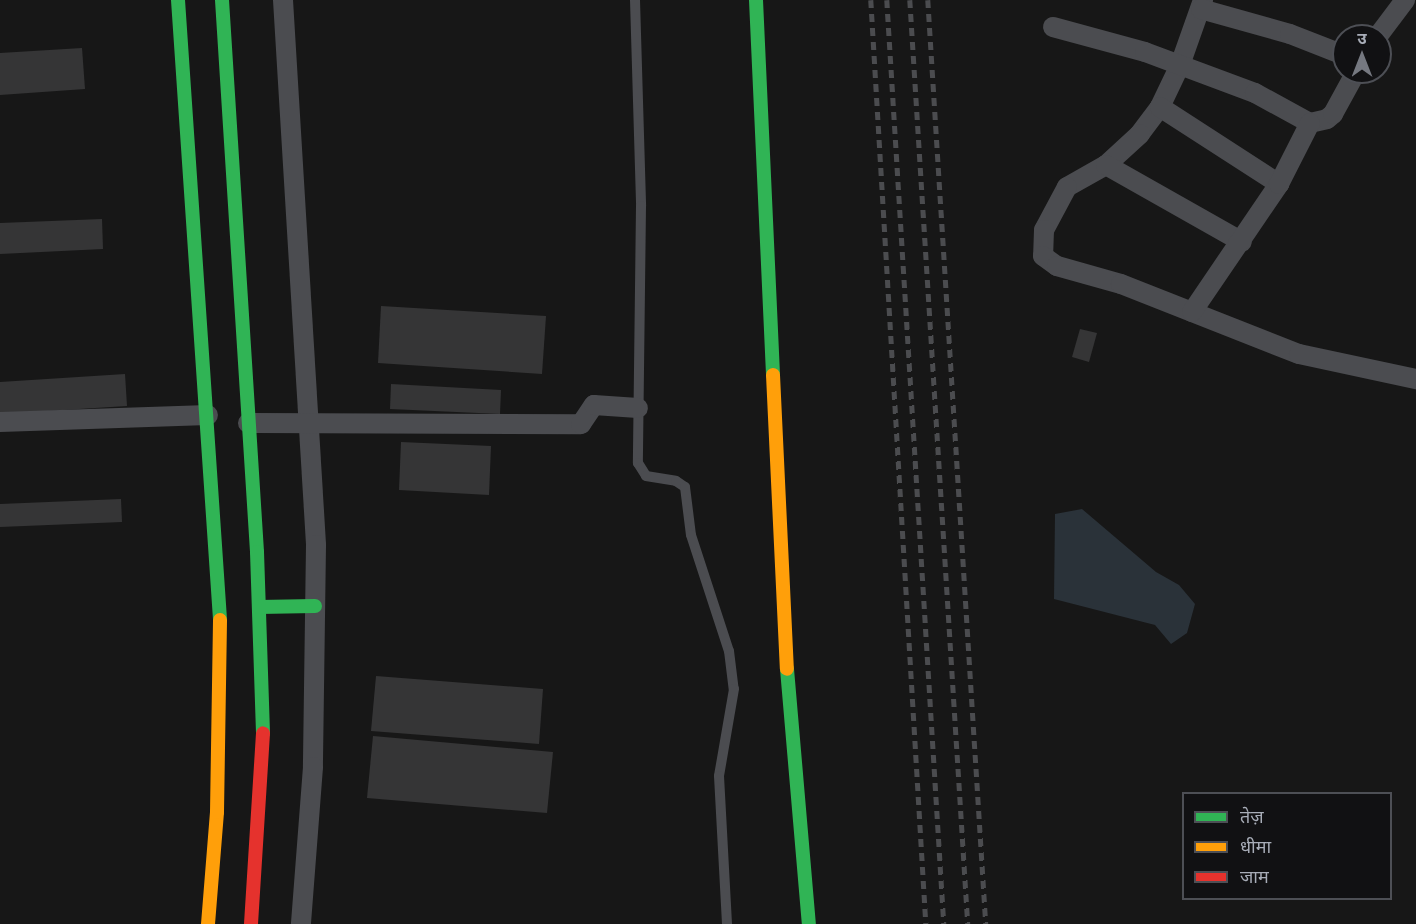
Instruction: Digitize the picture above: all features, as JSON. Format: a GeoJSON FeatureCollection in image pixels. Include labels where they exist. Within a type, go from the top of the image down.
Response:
{"type":"FeatureCollection","features":[{"type":"Feature","properties":{"kind":"street"},"geometry":{"type":"LineString","coordinates":[[178,0],[208,415],[222,649],[217,812],[208,924]]}},
{"type":"Feature","properties":{"kind":"street"},"geometry":{"type":"LineString","coordinates":[[222,0],[259,608],[263,734],[251,924]]}},
{"type":"Feature","properties":{"kind":"street"},"geometry":{"type":"LineString","coordinates":[[283,0],[311,422],[315,606],[313,767],[301,924]]}},
{"type":"Feature","properties":{"kind":"street"},"geometry":{"type":"LineString","coordinates":[[756,0],[784,636],[808,924]]}},
{"type":"Feature","properties":{"kind":"street"},"geometry":{"type":"LineString","coordinates":[[1387,24],[1405,0]]}},
{"type":"Feature","properties":{"kind":"street"},"geometry":{"type":"LineString","coordinates":[[1332,50],[1202,5],[1180,65],[1160,107],[1140,134],[1106,165],[1076,181],[1062,194],[1044,230],[1042,256],[1057,266],[1121,284],[1299,354],[1416,379]]}},
{"type":"Feature","properties":{"kind":"street"},"geometry":{"type":"LineString","coordinates":[[1053,27],[1099,37],[1255,93],[1310,123],[1327,120],[1333,114],[1349,84]]}},
{"type":"Feature","properties":{"kind":"street"},"geometry":{"type":"LineString","coordinates":[[1160,107],[1279,184]]}},
{"type":"Feature","properties":{"kind":"street"},"geometry":{"type":"LineString","coordinates":[[1192,312],[1242,242],[1279,184],[1310,123]]}},
{"type":"Feature","properties":{"kind":"street"},"geometry":{"type":"LineString","coordinates":[[1106,165],[1242,242]]}},
{"type":"Feature","properties":{"kind":"street"},"geometry":{"type":"LineString","coordinates":[[248,423],[580,423],[594,405],[638,408]]}},
{"type":"Feature","properties":{"kind":"street"},"geometry":{"type":"LineString","coordinates":[[0,422],[208,415]]}},
{"type":"Feature","properties":{"kind":"street"},"geometry":{"type":"LineString","coordinates":[[259,608],[315,606]]}},
{"type":"Feature","properties":{"kind":"lane"},"geometry":{"type":"LineString","coordinates":[[636,0],[641,206],[639,470],[646,476],[676,481],[685,487],[692,535],[729,651],[734,689],[719,776],[727,924]]}},
{"type":"Feature","properties":{"kind":"shaded area"},"geometry":{"type":"Polygon","coordinates":[[[1082,509],[1156,572],[1179,585],[1195,604],[1187,633],[1171,644],[1155,625],[1054,599],[1055,514],[1082,509]]]}},
{"type":"Feature","properties":{"kind":"building"},"geometry":{"type":"Polygon","coordinates":[[[82,48],[85,89],[0,95],[0,53],[82,48]]]}},
{"type":"Feature","properties":{"kind":"building"},"geometry":{"type":"Polygon","coordinates":[[[102,219],[103,249],[0,254],[0,223],[102,219]]]}},
{"type":"Feature","properties":{"kind":"building"},"geometry":{"type":"Polygon","coordinates":[[[381,306],[546,316],[542,374],[378,363],[381,306]]]}},
{"type":"Feature","properties":{"kind":"building"},"geometry":{"type":"Polygon","coordinates":[[[1080,329],[1097,333],[1089,362],[1072,357],[1080,329]]]}},
{"type":"Feature","properties":{"kind":"building"},"geometry":{"type":"Polygon","coordinates":[[[125,374],[127,406],[0,414],[0,382],[125,374]]]}},
{"type":"Feature","properties":{"kind":"building"},"geometry":{"type":"Polygon","coordinates":[[[391,384],[501,390],[500,414],[390,409],[391,384]]]}},
{"type":"Feature","properties":{"kind":"building"},"geometry":{"type":"Polygon","coordinates":[[[401,442],[491,446],[489,495],[399,490],[401,442]]]}},
{"type":"Feature","properties":{"kind":"building"},"geometry":{"type":"Polygon","coordinates":[[[121,499],[122,522],[0,527],[0,504],[121,499]]]}},
{"type":"Feature","properties":{"kind":"building"},"geometry":{"type":"Polygon","coordinates":[[[376,676],[543,689],[539,744],[371,731],[376,676]]]}},
{"type":"Feature","properties":{"kind":"building"},"geometry":{"type":"Polygon","coordinates":[[[373,736],[553,752],[547,813],[367,798],[373,736]]]}},
{"type":"Feature","properties":{"kind":"railway"},"geometry":{"type":"LineString","coordinates":[[871,0],[926,924]]}},
{"type":"Feature","properties":{"kind":"railway"},"geometry":{"type":"LineString","coordinates":[[887,0],[944,924]]}},
{"type":"Feature","properties":{"kind":"railway"},"geometry":{"type":"LineString","coordinates":[[910,0],[968,924]]}},
{"type":"Feature","properties":{"kind":"railway"},"geometry":{"type":"LineString","coordinates":[[928,0],[986,924]]}},
{"type":"Feature","properties":{"kind":"traffic: fast"},"geometry":{"type":"LineString","coordinates":[[178,0],[220,620]]}},
{"type":"Feature","properties":{"kind":"traffic: fast"},"geometry":{"type":"LineString","coordinates":[[222,0],[257,552],[263,733]]}},
{"type":"Feature","properties":{"kind":"traffic: fast"},"geometry":{"type":"LineString","coordinates":[[756,0],[773,375]]}},
{"type":"Feature","properties":{"kind":"traffic: fast"},"geometry":{"type":"LineString","coordinates":[[259,607],[315,606]]}},
{"type":"Feature","properties":{"kind":"traffic: fast"},"geometry":{"type":"LineString","coordinates":[[787,669],[809,924]]}},
{"type":"Feature","properties":{"kind":"traffic: slow"},"geometry":{"type":"LineString","coordinates":[[773,375],[787,669]]}},
{"type":"Feature","properties":{"kind":"traffic: slow"},"geometry":{"type":"LineString","coordinates":[[208,924],[217,812],[220,620]]}},
{"type":"Feature","properties":{"kind":"traffic: jam"},"geometry":{"type":"LineString","coordinates":[[251,924],[263,733]]}}]}
